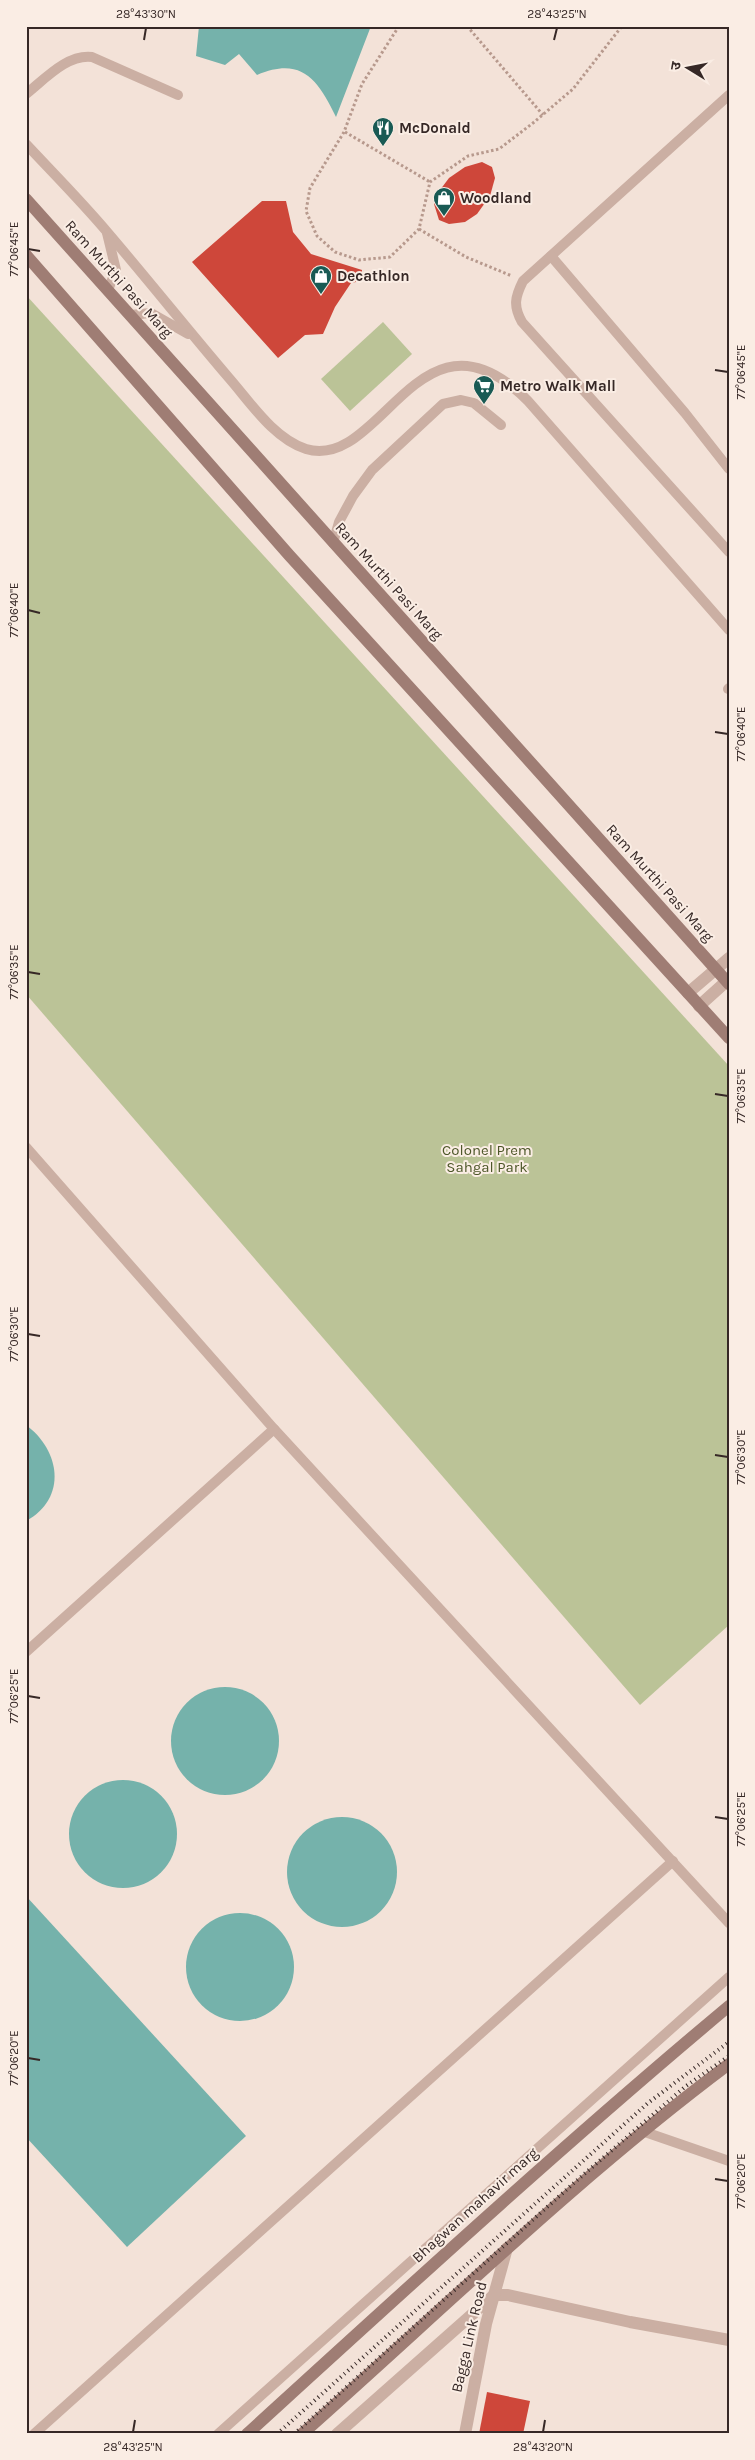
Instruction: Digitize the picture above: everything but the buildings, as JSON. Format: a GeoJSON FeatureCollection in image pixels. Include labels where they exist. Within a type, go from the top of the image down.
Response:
{"type":"FeatureCollection","features":[{"type":"Feature","properties":{"kind":"street","name":"Ram Murthi Pasi Marg"},"geometry":{"type":"LineString","coordinates":[[26,199],[716,970],[728,981]]}},
{"type":"Feature","properties":{"kind":"street"},"geometry":{"type":"LineString","coordinates":[[26,255],[289,555],[729,1038]]}},
{"type":"Feature","properties":{"kind":"street"},"geometry":{"type":"LineString","coordinates":[[688,993],[729,958]]}},
{"type":"Feature","properties":{"kind":"street"},"geometry":{"type":"LineString","coordinates":[[699,1006],[728,981]]}},
{"type":"Feature","properties":{"kind":"street","name":"Bhagwan mahavir marg"},"geometry":{"type":"LineString","coordinates":[[247,2434],[486,2216],[635,2085],[729,2006]]}},
{"type":"Feature","properties":{"kind":"street"},"geometry":{"type":"LineString","coordinates":[[302,2434],[443,2309],[507,2248],[642,2131],[729,2064]]}},
{"type":"Feature","properties":{"kind":"street","name":"Bagga Link Road"},"geometry":{"type":"LineString","coordinates":[[465,2434],[494,2294],[507,2248]]}},
{"type":"Feature","properties":{"kind":"street"},"geometry":{"type":"LineString","coordinates":[[337,2434],[494,2294],[508,2295],[630,2322],[729,2340]]}},
{"type":"Feature","properties":{"kind":"lane"},"geometry":{"type":"LineString","coordinates":[[26,94],[54,72],[81,56],[92,57],[178,95]]}},
{"type":"Feature","properties":{"kind":"lane"},"geometry":{"type":"LineString","coordinates":[[729,95],[523,281],[515,296],[515,310],[522,322],[729,552]]}},
{"type":"Feature","properties":{"kind":"lane"},"geometry":{"type":"LineString","coordinates":[[26,144],[107,231],[195,338],[283,435],[305,448],[320,451],[335,449],[351,440],[421,380],[438,370],[458,365],[497,375],[528,401],[729,630]]}},
{"type":"Feature","properties":{"kind":"lane"},"geometry":{"type":"LineString","coordinates":[[107,231],[116,270],[108,290]]}},
{"type":"Feature","properties":{"kind":"lane"},"geometry":{"type":"LineString","coordinates":[[551,256],[685,413],[729,469]]}},
{"type":"Feature","properties":{"kind":"lane"},"geometry":{"type":"LineString","coordinates":[[130,315],[151,313],[195,338]]}},
{"type":"Feature","properties":{"kind":"lane"},"geometry":{"type":"LineString","coordinates":[[333,543],[339,522],[366,477],[443,404],[462,400],[474,404],[501,425]]}},
{"type":"Feature","properties":{"kind":"lane"},"geometry":{"type":"LineString","coordinates":[[26,1147],[274,1429],[729,1923]]}},
{"type":"Feature","properties":{"kind":"lane"},"geometry":{"type":"LineString","coordinates":[[26,1652],[274,1429]]}},
{"type":"Feature","properties":{"kind":"lane"},"geometry":{"type":"LineString","coordinates":[[34,2434],[672,1861]]}},
{"type":"Feature","properties":{"kind":"lane"},"geometry":{"type":"LineString","coordinates":[[218,2434],[729,1977]]}},
{"type":"Feature","properties":{"kind":"lane"},"geometry":{"type":"LineString","coordinates":[[642,2131],[729,2161]]}},
{"type":"Feature","properties":{"kind":"path"},"geometry":{"type":"LineString","coordinates":[[399,26],[362,84],[344,132],[310,188],[306,211],[318,236],[335,252],[359,260],[390,257],[419,229],[430,182],[468,156],[500,149],[543,115],[573,89],[622,26]]}},
{"type":"Feature","properties":{"kind":"path"},"geometry":{"type":"LineString","coordinates":[[467,26],[543,115]]}},
{"type":"Feature","properties":{"kind":"path"},"geometry":{"type":"LineString","coordinates":[[344,132],[430,182]]}},
{"type":"Feature","properties":{"kind":"path"},"geometry":{"type":"LineString","coordinates":[[419,229],[466,257],[523,281]]}},
{"type":"Feature","properties":{"kind":"green space","name":"Colonel Prem Sahgal Park"},"geometry":{"type":"Polygon","coordinates":[[[26,295],[729,1066],[729,1625],[640,1705],[26,994],[26,295]]]}},
{"type":"Feature","properties":{"kind":"green space"},"geometry":{"type":"Polygon","coordinates":[[[383,322],[412,354],[350,411],[321,379],[383,322]]]}},
{"type":"Feature","properties":{"kind":"water"},"geometry":{"type":"Polygon","coordinates":[[[199,26],[371,26],[336,117],[315,82],[297,70],[286,68],[257,75],[239,54],[225,65],[196,56],[199,26]]]}},
{"type":"Feature","properties":{"kind":"water"},"geometry":{"type":"Polygon","coordinates":[[[26,1425],[46,1447],[52,1460],[54,1474],[53,1487],[48,1500],[39,1511],[26,1521],[26,1425]]]}},
{"type":"Feature","properties":{"kind":"water"},"geometry":{"type":"Polygon","coordinates":[[[225,1687],[246,1691],[264,1702],[275,1720],[279,1741],[275,1762],[264,1780],[246,1791],[225,1795],[204,1791],[186,1780],[175,1762],[171,1741],[175,1720],[186,1702],[204,1691],[225,1687]]]}},
{"type":"Feature","properties":{"kind":"water"},"geometry":{"type":"Polygon","coordinates":[[[123,1780],[144,1784],[162,1795],[173,1813],[177,1834],[173,1855],[162,1873],[144,1884],[123,1888],[102,1884],[84,1873],[73,1855],[69,1834],[73,1813],[84,1795],[102,1784],[123,1780]]]}},
{"type":"Feature","properties":{"kind":"water"},"geometry":{"type":"Polygon","coordinates":[[[342,1817],[363,1822],[381,1833],[392,1851],[397,1872],[392,1893],[381,1911],[363,1922],[342,1927],[321,1922],[303,1911],[292,1893],[287,1872],[292,1851],[303,1833],[321,1822],[342,1817]]]}},
{"type":"Feature","properties":{"kind":"water"},"geometry":{"type":"Polygon","coordinates":[[[26,1896],[246,2136],[127,2247],[26,2137],[26,1896]]]}},
{"type":"Feature","properties":{"kind":"water"},"geometry":{"type":"Polygon","coordinates":[[[240,1913],[261,1917],[278,1929],[290,1946],[294,1967],[290,1988],[278,2005],[261,2017],[240,2021],[219,2017],[202,2005],[190,1988],[186,1967],[190,1946],[202,1929],[219,1917],[240,1913]]]}},
{"type":"Feature","properties":{"kind":"railway"},"geometry":{"type":"LineString","coordinates":[[277,2434],[648,2103],[729,2042]]}},
{"type":"Feature","properties":{"kind":"railway"},"geometry":{"type":"LineString","coordinates":[[294,2434],[575,2182],[686,2086],[729,2056]]}},
{"type":"Feature","properties":{"kind":"place","name":"McDonald"},"geometry":{"type":"Point","coordinates":[383,147]}},
{"type":"Feature","properties":{"kind":"place","name":"Woodland"},"geometry":{"type":"Point","coordinates":[444,217]}},
{"type":"Feature","properties":{"kind":"place","name":"Decathlon"},"geometry":{"type":"Point","coordinates":[321,295]}},
{"type":"Feature","properties":{"kind":"place","name":"Metro Walk Mall"},"geometry":{"type":"Point","coordinates":[484,405]}}]}
